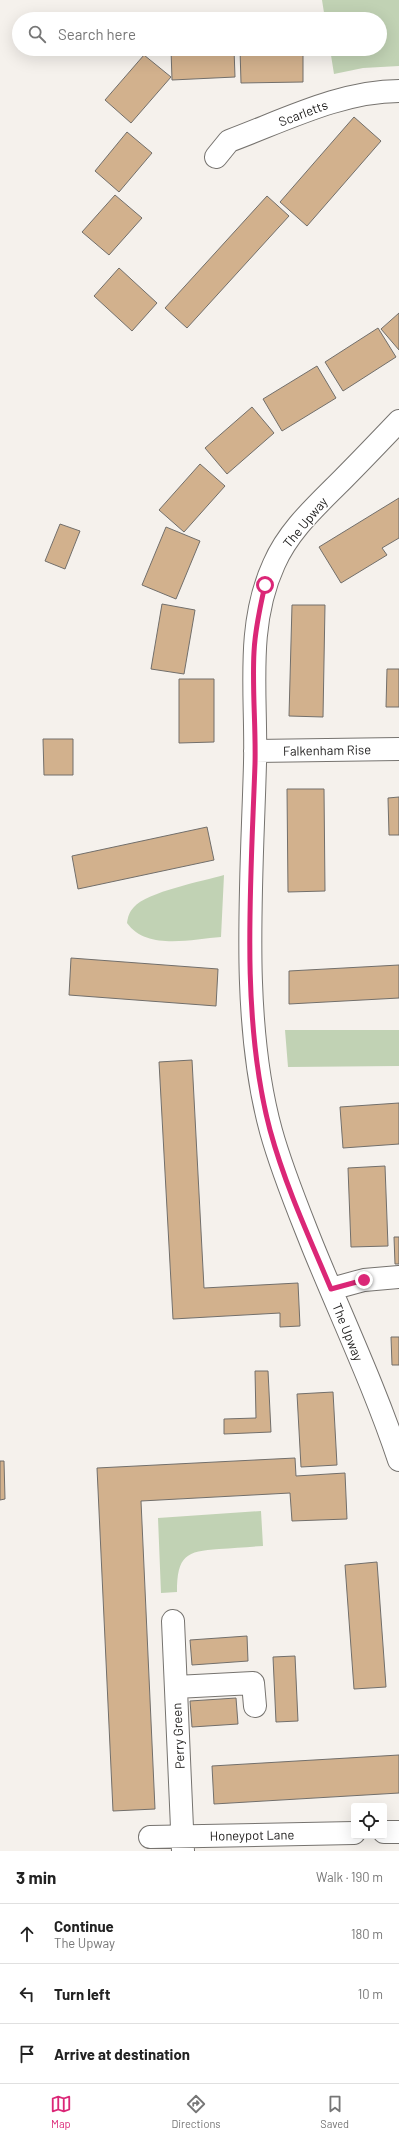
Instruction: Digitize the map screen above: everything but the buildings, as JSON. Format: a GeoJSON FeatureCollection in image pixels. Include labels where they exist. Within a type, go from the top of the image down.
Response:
{"type":"FeatureCollection","features":[{"type":"Feature","properties":{"kind":"street","name":"Scarletts"},"geometry":{"type":"LineString","coordinates":[[216,157],[229,141],[345,97],[380,91],[399,91]]}},
{"type":"Feature","properties":{"kind":"street","name":"The Upway"},"geometry":{"type":"LineString","coordinates":[[399,420],[307,516],[288,538],[265,585],[258,612],[254,652],[255,751],[251,910],[252,1001],[256,1052],[270,1130],[287,1183],[399,1460]]}},
{"type":"Feature","properties":{"kind":"street","name":"Falkenham Rise"},"geometry":{"type":"LineString","coordinates":[[255,751],[399,749]]}},
{"type":"Feature","properties":{"kind":"street"},"geometry":{"type":"LineString","coordinates":[[331,1289],[364,1280],[399,1277]]}},
{"type":"Feature","properties":{"kind":"street","name":"Perry Green"},"geometry":{"type":"LineString","coordinates":[[172,1621],[183,1843]]}},
{"type":"Feature","properties":{"kind":"street"},"geometry":{"type":"LineString","coordinates":[[176,1687],[253,1682],[254,1706]]}},
{"type":"Feature","properties":{"kind":"street"},"geometry":{"type":"LineString","coordinates":[[387,1832],[399,1832]]}},
{"type":"Feature","properties":{"kind":"street","name":"Honeypot Lane"},"geometry":{"type":"LineString","coordinates":[[150,1837],[183,1843],[351,1833]]}},
{"type":"Feature","properties":{"kind":"green space"},"geometry":{"type":"Polygon","coordinates":[[[322,0],[399,0],[399,66],[363,68],[334,74],[331,56],[387,56],[387,12],[324,12],[322,0]]]}},
{"type":"Feature","properties":{"kind":"green space"},"geometry":{"type":"Polygon","coordinates":[[[224,875],[221,937],[184,941],[158,940],[146,937],[136,932],[127,923],[132,909],[151,897],[176,888],[224,875]]]}},
{"type":"Feature","properties":{"kind":"green space"},"geometry":{"type":"Polygon","coordinates":[[[285,1030],[399,1030],[399,1066],[288,1067],[285,1030]]]}},
{"type":"Feature","properties":{"kind":"green space"},"geometry":{"type":"Polygon","coordinates":[[[261,1511],[263,1546],[208,1550],[191,1554],[182,1563],[179,1570],[177,1592],[161,1593],[158,1518],[261,1511]]]}},
{"type":"Feature","properties":{"kind":"route"},"geometry":{"type":"LineString","coordinates":[[265,585],[258,612],[254,652],[255,751],[251,910],[252,1001],[256,1052],[261,1087],[270,1130],[287,1183],[331,1289],[364,1280]]}}]}
